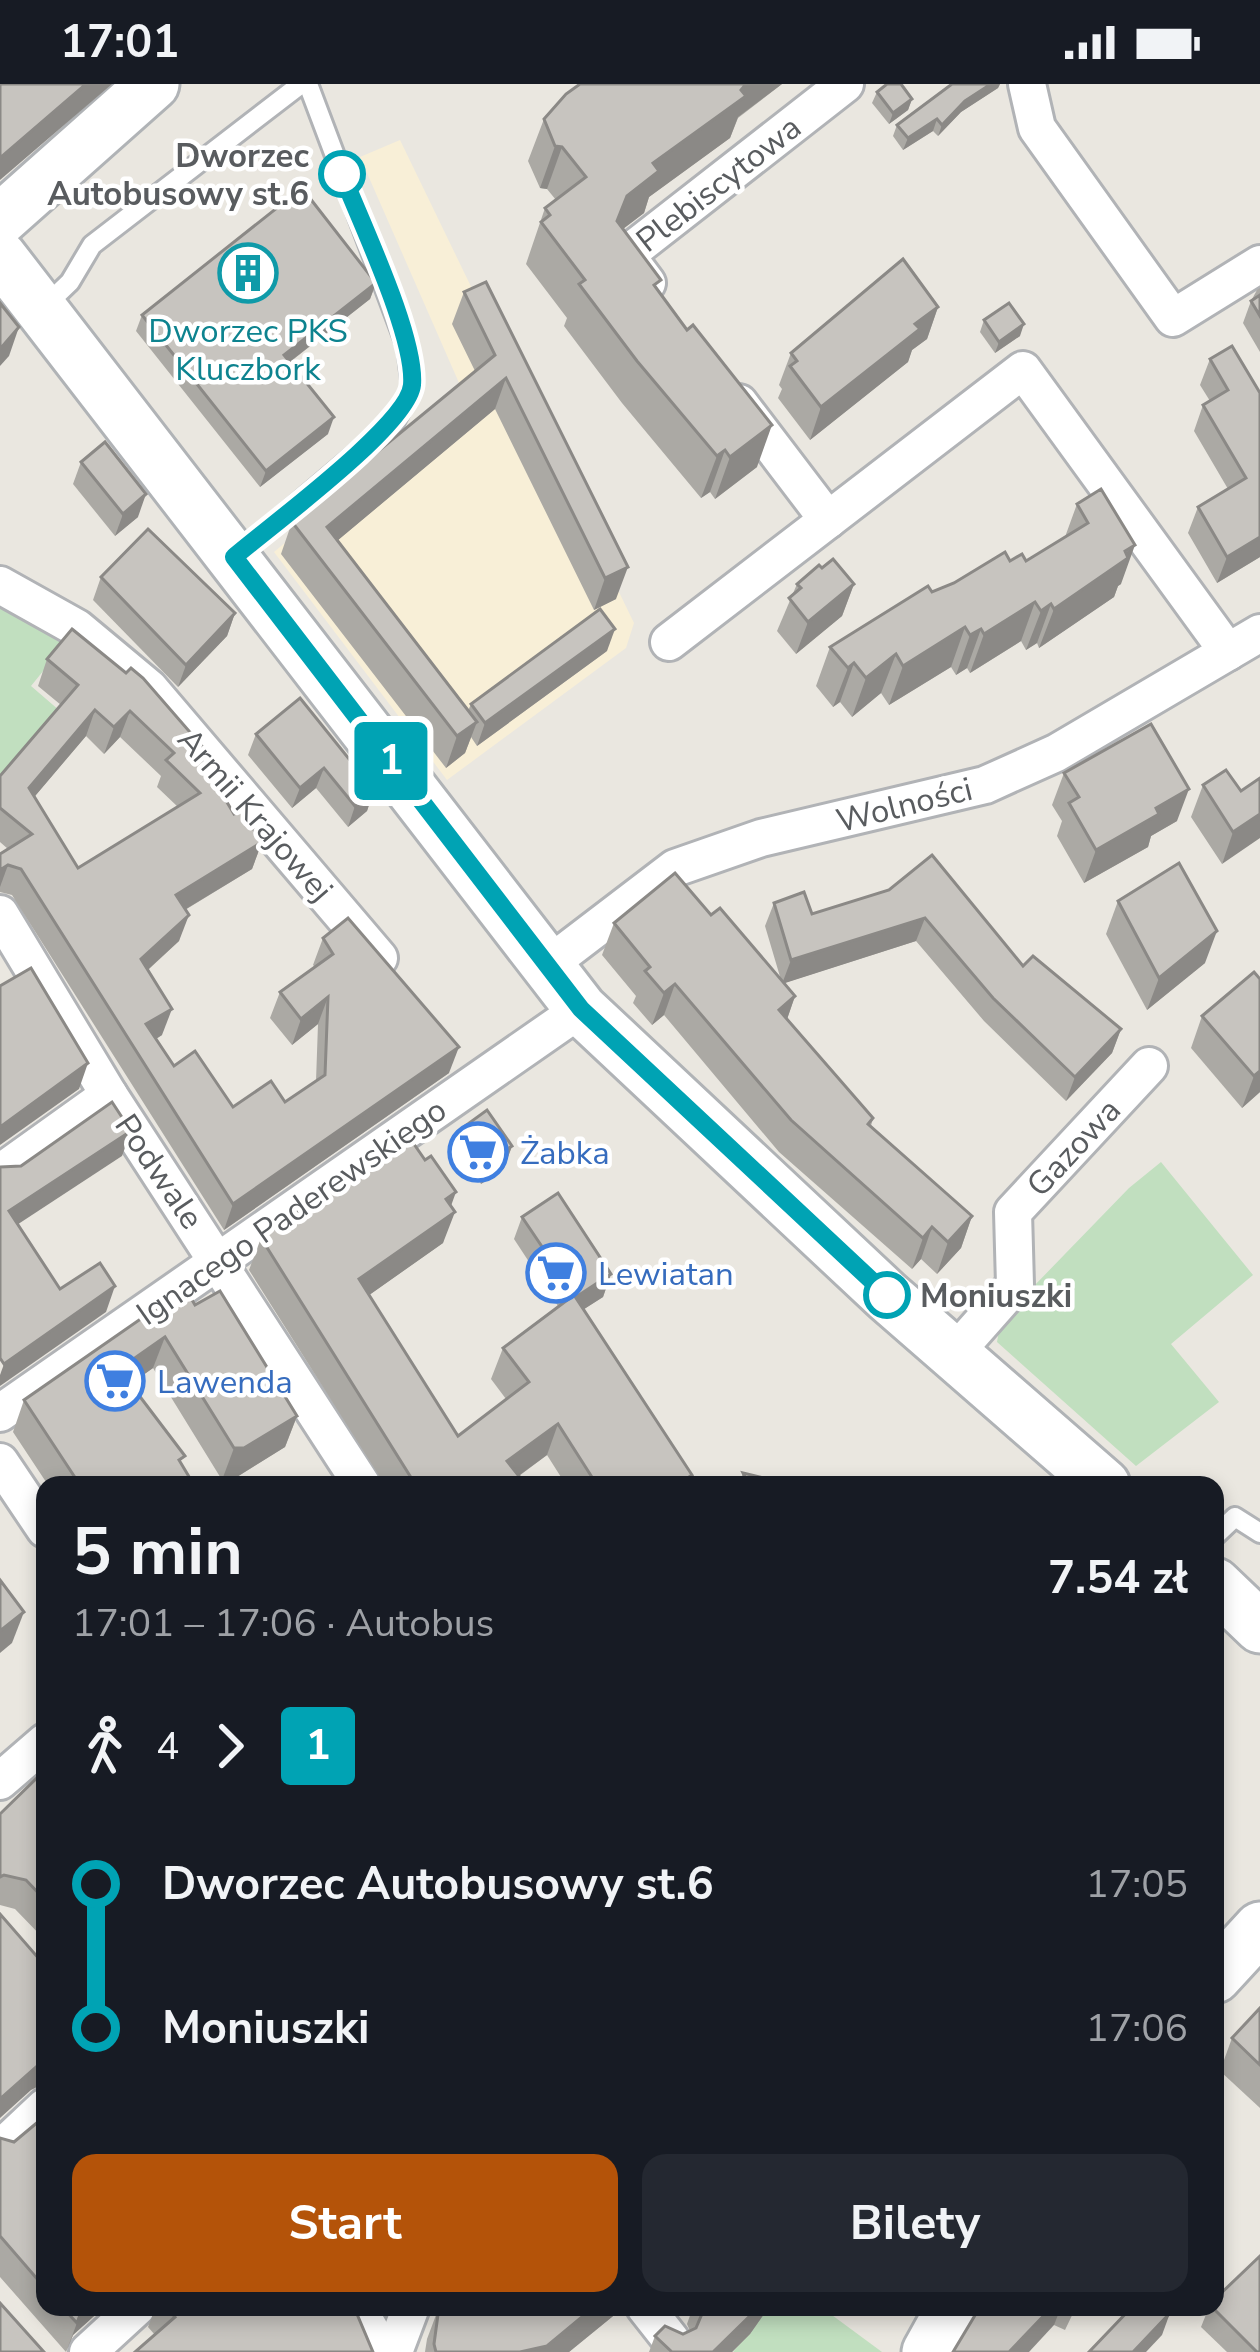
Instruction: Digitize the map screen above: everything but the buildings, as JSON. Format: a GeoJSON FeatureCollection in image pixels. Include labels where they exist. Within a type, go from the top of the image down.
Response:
{"type":"FeatureCollection","features":[{"type":"Feature","properties":{"kind":"street"},"geometry":{"type":"LineString","coordinates":[[0,220],[153,84]]}},
{"type":"Feature","properties":{"kind":"street","name":"Plebiscytowa"},"geometry":{"type":"LineString","coordinates":[[670,312],[626,256],[845,84]]}},
{"type":"Feature","properties":{"kind":"street"},"geometry":{"type":"LineString","coordinates":[[1027,84],[1037,128],[1173,318],[1260,264]]}},
{"type":"Feature","properties":{"kind":"street"},"geometry":{"type":"LineString","coordinates":[[0,256],[581,1009],[953,1355],[1094,1476]]}},
{"type":"Feature","properties":{"kind":"street"},"geometry":{"type":"LineString","coordinates":[[712,369],[827,520]]}},
{"type":"Feature","properties":{"kind":"street"},"geometry":{"type":"LineString","coordinates":[[669,642],[1023,370],[1228,652]]}},
{"type":"Feature","properties":{"kind":"street","name":"Armii Krajowej"},"geometry":{"type":"LineString","coordinates":[[0,585],[76,628],[148,688],[406,988]]}},
{"type":"Feature","properties":{"kind":"street","name":"Wolności"},"geometry":{"type":"LineString","coordinates":[[548,965],[675,868],[761,838],[985,785],[1056,753],[1260,632]]}},
{"type":"Feature","properties":{"kind":"street","name":"Podwale"},"geometry":{"type":"LineString","coordinates":[[0,914],[109,1095],[356,1476]]}},
{"type":"Feature","properties":{"kind":"street","name":"Ignacego Paderewskiego"},"geometry":{"type":"LineString","coordinates":[[0,1413],[581,1009]]}},
{"type":"Feature","properties":{"kind":"street"},"geometry":{"type":"LineString","coordinates":[[452,1042],[482,1077]]}},
{"type":"Feature","properties":{"kind":"street","name":"Gazowa"},"geometry":{"type":"LineString","coordinates":[[953,1355],[1016,1286],[1013,1212],[1149,1066]]}},
{"type":"Feature","properties":{"kind":"street"},"geometry":{"type":"LineString","coordinates":[[0,1173],[109,1095]]}},
{"type":"Feature","properties":{"kind":"street"},"geometry":{"type":"LineString","coordinates":[[0,1462],[36,1516]]}},
{"type":"Feature","properties":{"kind":"street"},"geometry":{"type":"LineString","coordinates":[[1224,1593],[1260,1628]]}},
{"type":"Feature","properties":{"kind":"street"},"geometry":{"type":"LineString","coordinates":[[0,1781],[36,1750]]}},
{"type":"Feature","properties":{"kind":"street"},"geometry":{"type":"LineString","coordinates":[[1224,1968],[1260,1928]]}},
{"type":"Feature","properties":{"kind":"street"},"geometry":{"type":"LineString","coordinates":[[0,2149],[36,2115]]}},
{"type":"Feature","properties":{"kind":"street"},"geometry":{"type":"LineString","coordinates":[[88,2352],[127,2316]]}},
{"type":"Feature","properties":{"kind":"street"},"geometry":{"type":"LineString","coordinates":[[362,2316],[383,2352]]}},
{"type":"Feature","properties":{"kind":"street"},"geometry":{"type":"LineString","coordinates":[[394,2352],[407,2316]]}},
{"type":"Feature","properties":{"kind":"street"},"geometry":{"type":"LineString","coordinates":[[652,2316],[671,2340]]}},
{"type":"Feature","properties":{"kind":"street"},"geometry":{"type":"LineString","coordinates":[[928,2352],[948,2316]]}},
{"type":"Feature","properties":{"kind":"lane"},"geometry":{"type":"LineString","coordinates":[[41,309],[70,282],[92,245],[305,84],[407,347],[412,388],[395,421],[234,557]]}},
{"type":"Feature","properties":{"kind":"lane"},"geometry":{"type":"LineString","coordinates":[[1224,1527],[1235,1517],[1260,1532]]}},
{"type":"Feature","properties":{"kind":"shaded area"},"geometry":{"type":"Polygon","coordinates":[[[400,140],[634,623],[626,648],[447,780],[274,552],[463,392],[360,157],[400,140]]]}},
{"type":"Feature","properties":{"kind":"green space"},"geometry":{"type":"Polygon","coordinates":[[[0,608],[65,644],[31,686],[60,711],[0,783],[0,608]]]}},
{"type":"Feature","properties":{"kind":"green space"},"geometry":{"type":"Polygon","coordinates":[[[1161,1162],[1253,1275],[1171,1344],[1219,1402],[1136,1466],[997,1342],[1001,1320],[1129,1188],[1161,1162]]]}},
{"type":"Feature","properties":{"kind":"green space"},"geometry":{"type":"Polygon","coordinates":[[[762,2316],[833,2316],[882,2352],[733,2352],[762,2316]]]}},
{"type":"Feature","properties":{"kind":"bus line","name":"1"},"geometry":{"type":"LineString","coordinates":[[342,174],[407,347],[412,388],[395,421],[234,557],[581,1009],[887,1295]]}},
{"type":"Feature","properties":{"kind":"place","name":"Dworzec Autobusowy st.6"},"geometry":{"type":"Point","coordinates":[342,174]}},
{"type":"Feature","properties":{"kind":"place","name":"Dworzec PKS Kluczbork"},"geometry":{"type":"Point","coordinates":[248,273]}},
{"type":"Feature","properties":{"kind":"place","name":"Żabka"},"geometry":{"type":"Point","coordinates":[478,1152]}},
{"type":"Feature","properties":{"kind":"place","name":"Lewiatan"},"geometry":{"type":"Point","coordinates":[556,1273]}},
{"type":"Feature","properties":{"kind":"place","name":"Moniuszki"},"geometry":{"type":"Point","coordinates":[887,1295]}},
{"type":"Feature","properties":{"kind":"place","name":"Lawenda"},"geometry":{"type":"Point","coordinates":[115,1381]}}]}
